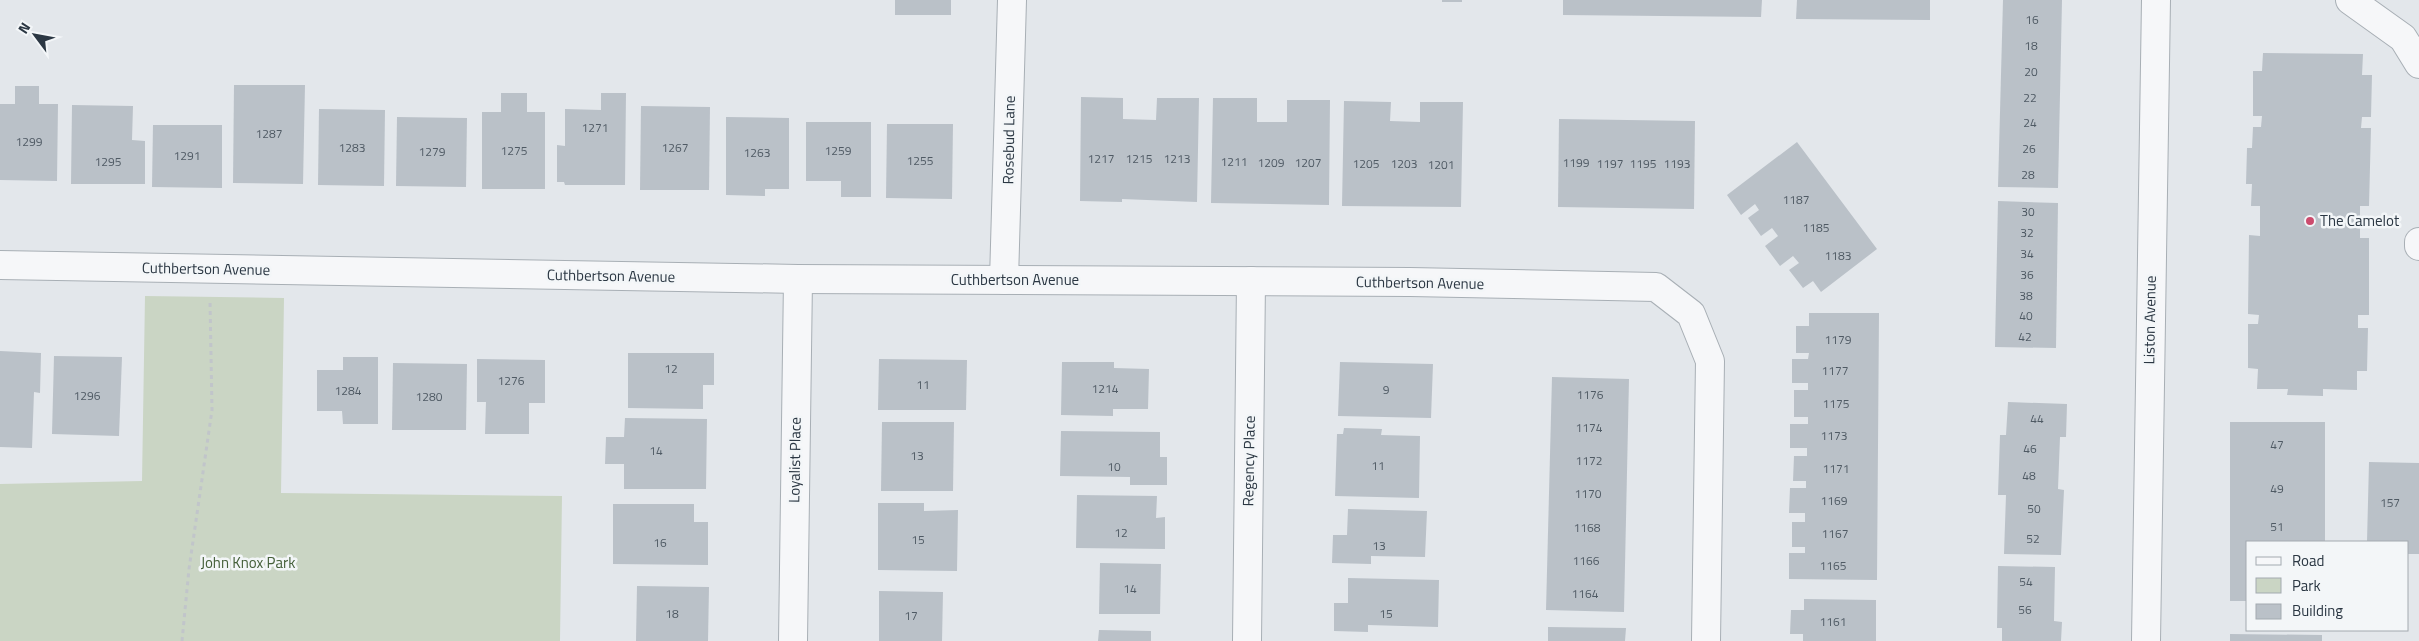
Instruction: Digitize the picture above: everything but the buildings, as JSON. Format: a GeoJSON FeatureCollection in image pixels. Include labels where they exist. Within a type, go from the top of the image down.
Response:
{"type":"FeatureCollection","features":[{"type":"Feature","properties":{"kind":"street","name":"Rosebud Lane"},"geometry":{"type":"LineString","coordinates":[[1004,280],[1012,0]]}},
{"type":"Feature","properties":{"kind":"street","name":"Liston Avenue"},"geometry":{"type":"LineString","coordinates":[[2146,641],[2156,0]]}},
{"type":"Feature","properties":{"kind":"street"},"geometry":{"type":"LineString","coordinates":[[2350,0],[2403,38],[2419,64]]}},
{"type":"Feature","properties":{"kind":"street","name":"Cuthbertson Avenue"},"geometry":{"type":"LineString","coordinates":[[0,264],[798,280],[1251,281],[1656,287],[1691,314],[1710,361],[1706,641]]}},
{"type":"Feature","properties":{"kind":"street","name":"Loyalist Place"},"geometry":{"type":"LineString","coordinates":[[793,641],[798,280]]}},
{"type":"Feature","properties":{"kind":"street","name":"Regency Place"},"geometry":{"type":"LineString","coordinates":[[1247,641],[1251,281]]}},
{"type":"Feature","properties":{"kind":"path"},"geometry":{"type":"LineString","coordinates":[[182,641],[189,569],[212,410],[210,269]]}},
{"type":"Feature","properties":{"kind":"green space","name":"John Knox Park"},"geometry":{"type":"Polygon","coordinates":[[[145,296],[284,298],[281,493],[562,496],[560,641],[0,641],[0,484],[142,481],[145,296]]]}},
{"type":"Feature","properties":{"kind":"place","name":"The Camelot"},"geometry":{"type":"Point","coordinates":[2310,221]}}]}
